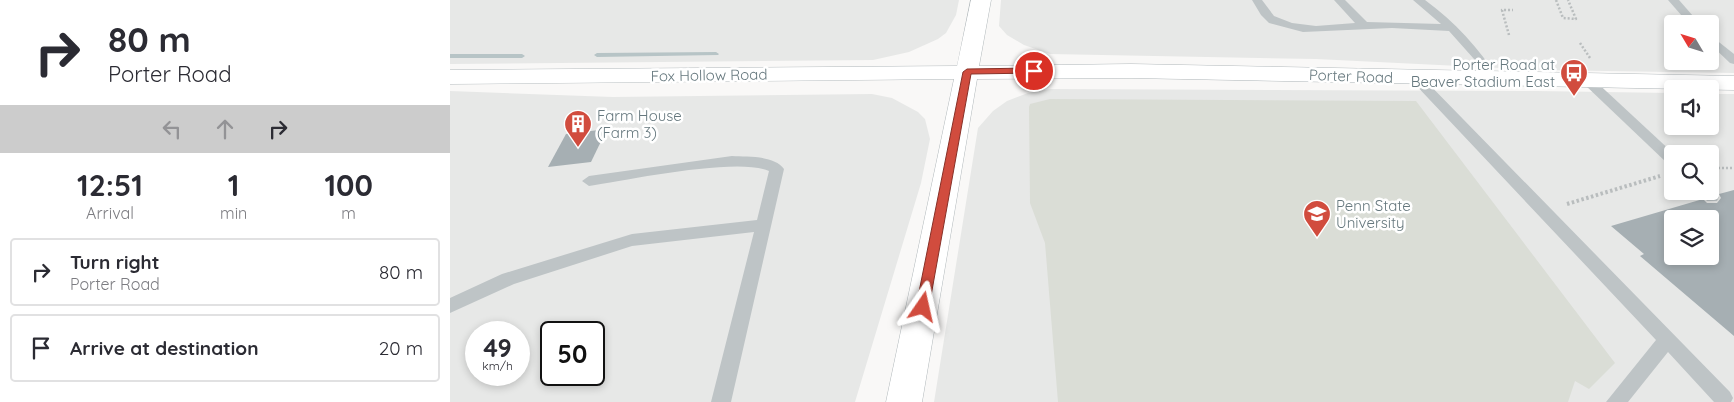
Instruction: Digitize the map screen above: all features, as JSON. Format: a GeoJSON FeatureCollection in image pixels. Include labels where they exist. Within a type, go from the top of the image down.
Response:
{"type":"FeatureCollection","features":[{"type":"Feature","properties":{"kind":"main road"},"geometry":{"type":"LineString","coordinates":[[904,402],[981,0]]}},
{"type":"Feature","properties":{"kind":"main road","name":"Fox Hollow Road"},"geometry":{"type":"LineString","coordinates":[[450,77],[967,72]]}},
{"type":"Feature","properties":{"kind":"main road","name":"Porter Road"},"geometry":{"type":"LineString","coordinates":[[967,72],[1141,72],[1734,83]]}},
{"type":"Feature","properties":{"kind":"lane"},"geometry":{"type":"LineString","coordinates":[[1257,0],[1266,15],[1276,22],[1290,26],[1312,28],[1364,26],[1452,28]]}},
{"type":"Feature","properties":{"kind":"lane"},"geometry":{"type":"LineString","coordinates":[[1339,0],[1364,26]]}},
{"type":"Feature","properties":{"kind":"lane"},"geometry":{"type":"LineString","coordinates":[[1418,0],[1452,28],[1484,64],[1493,80]]}},
{"type":"Feature","properties":{"kind":"lane"},"geometry":{"type":"LineString","coordinates":[[1673,0],[1687,15]]}},
{"type":"Feature","properties":{"kind":"lane"},"geometry":{"type":"LineString","coordinates":[[1719,46],[1734,60]]}},
{"type":"Feature","properties":{"kind":"lane"},"geometry":{"type":"LineString","coordinates":[[1416,78],[1723,398]]}},
{"type":"Feature","properties":{"kind":"lane"},"geometry":{"type":"LineString","coordinates":[[1588,81],[1664,152]]}},
{"type":"Feature","properties":{"kind":"lane"},"geometry":{"type":"LineString","coordinates":[[589,181],[732,161],[763,163],[777,169],[721,402]]}},
{"type":"Feature","properties":{"kind":"lane"},"geometry":{"type":"LineString","coordinates":[[450,306],[508,279],[632,240],[764,225]]}},
{"type":"Feature","properties":{"kind":"lane"},"geometry":{"type":"LineString","coordinates":[[1616,402],[1667,340]]}},
{"type":"Feature","properties":{"kind":"path"},"geometry":{"type":"LineString","coordinates":[[1556,0],[1563,18],[1576,19],[1568,0]]}},
{"type":"Feature","properties":{"kind":"path"},"geometry":{"type":"LineString","coordinates":[[1509,35],[1502,10],[1513,10]]}},
{"type":"Feature","properties":{"kind":"path"},"geometry":{"type":"LineString","coordinates":[[1719,168],[1734,168]]}},
{"type":"Feature","properties":{"kind":"path"},"geometry":{"type":"LineString","coordinates":[[1543,211],[1663,175]]}},
{"type":"Feature","properties":{"kind":"shaded area"},"geometry":{"type":"Polygon","coordinates":[[[450,0],[959,0],[956,15],[946,33],[938,39],[909,52],[873,60],[450,64],[450,0]]]}},
{"type":"Feature","properties":{"kind":"shaded area"},"geometry":{"type":"Polygon","coordinates":[[[1001,0],[1734,0],[1734,73],[1542,70],[1316,59],[1050,54],[1024,45],[1007,35],[999,26],[1001,0]]]}},
{"type":"Feature","properties":{"kind":"shaded area","name":"Penn State University"},"geometry":{"type":"Polygon","coordinates":[[[1050,89],[1664,93],[1664,135],[1719,135],[1719,94],[1734,94],[1734,402],[934,402],[978,128],[993,111],[1007,101],[1028,93],[1050,89]]]}},
{"type":"Feature","properties":{"kind":"shaded area"},"geometry":{"type":"Polygon","coordinates":[[[450,91],[613,97],[872,94],[892,98],[918,112],[925,119],[930,139],[921,183],[855,402],[450,402],[450,91]]]}},
{"type":"Feature","properties":{"kind":"shaded area","name":"Penn State University"},"geometry":{"type":"Polygon","coordinates":[[[1050,99],[1416,101],[1615,363],[1589,389],[1575,381],[1568,402],[1058,402],[1045,243],[1030,203],[1029,107],[1030,104],[1050,99]]]}},
{"type":"Feature","properties":{"kind":"building","name":"Farm House (Farm 3)"},"geometry":{"type":"Polygon","coordinates":[[[607,129],[591,162],[548,167],[566,134],[607,129]]]}},
{"type":"Feature","properties":{"kind":"building"},"geometry":{"type":"Polygon","coordinates":[[[1734,190],[1734,336],[1640,256],[1644,254],[1611,226],[1664,210],[1664,265],[1719,265],[1719,210],[1666,210],[1700,200],[1704,200],[1707,203],[1717,203],[1721,198],[1719,194],[1734,190]]]}},
{"type":"Feature","properties":{"kind":"waterway"},"geometry":{"type":"LineString","coordinates":[[597,55],[716,54]]}},
{"type":"Feature","properties":{"kind":"waterway"},"geometry":{"type":"LineString","coordinates":[[450,56],[522,56]]}},
{"type":"Feature","properties":{"kind":"place","name":"Porter Road at Beaver Stadium East"},"geometry":{"type":"Point","coordinates":[1574,97]}},
{"type":"Feature","properties":{"kind":"place","name":"Farm House (Farm 3)"},"geometry":{"type":"Point","coordinates":[578,148]}},
{"type":"Feature","properties":{"kind":"place","name":"Penn State University"},"geometry":{"type":"Point","coordinates":[1317,238]}},
{"type":"Feature","properties":{"kind":"route"},"geometry":{"type":"LineString","coordinates":[[923,307],[967,72],[1034,71]]}}]}
